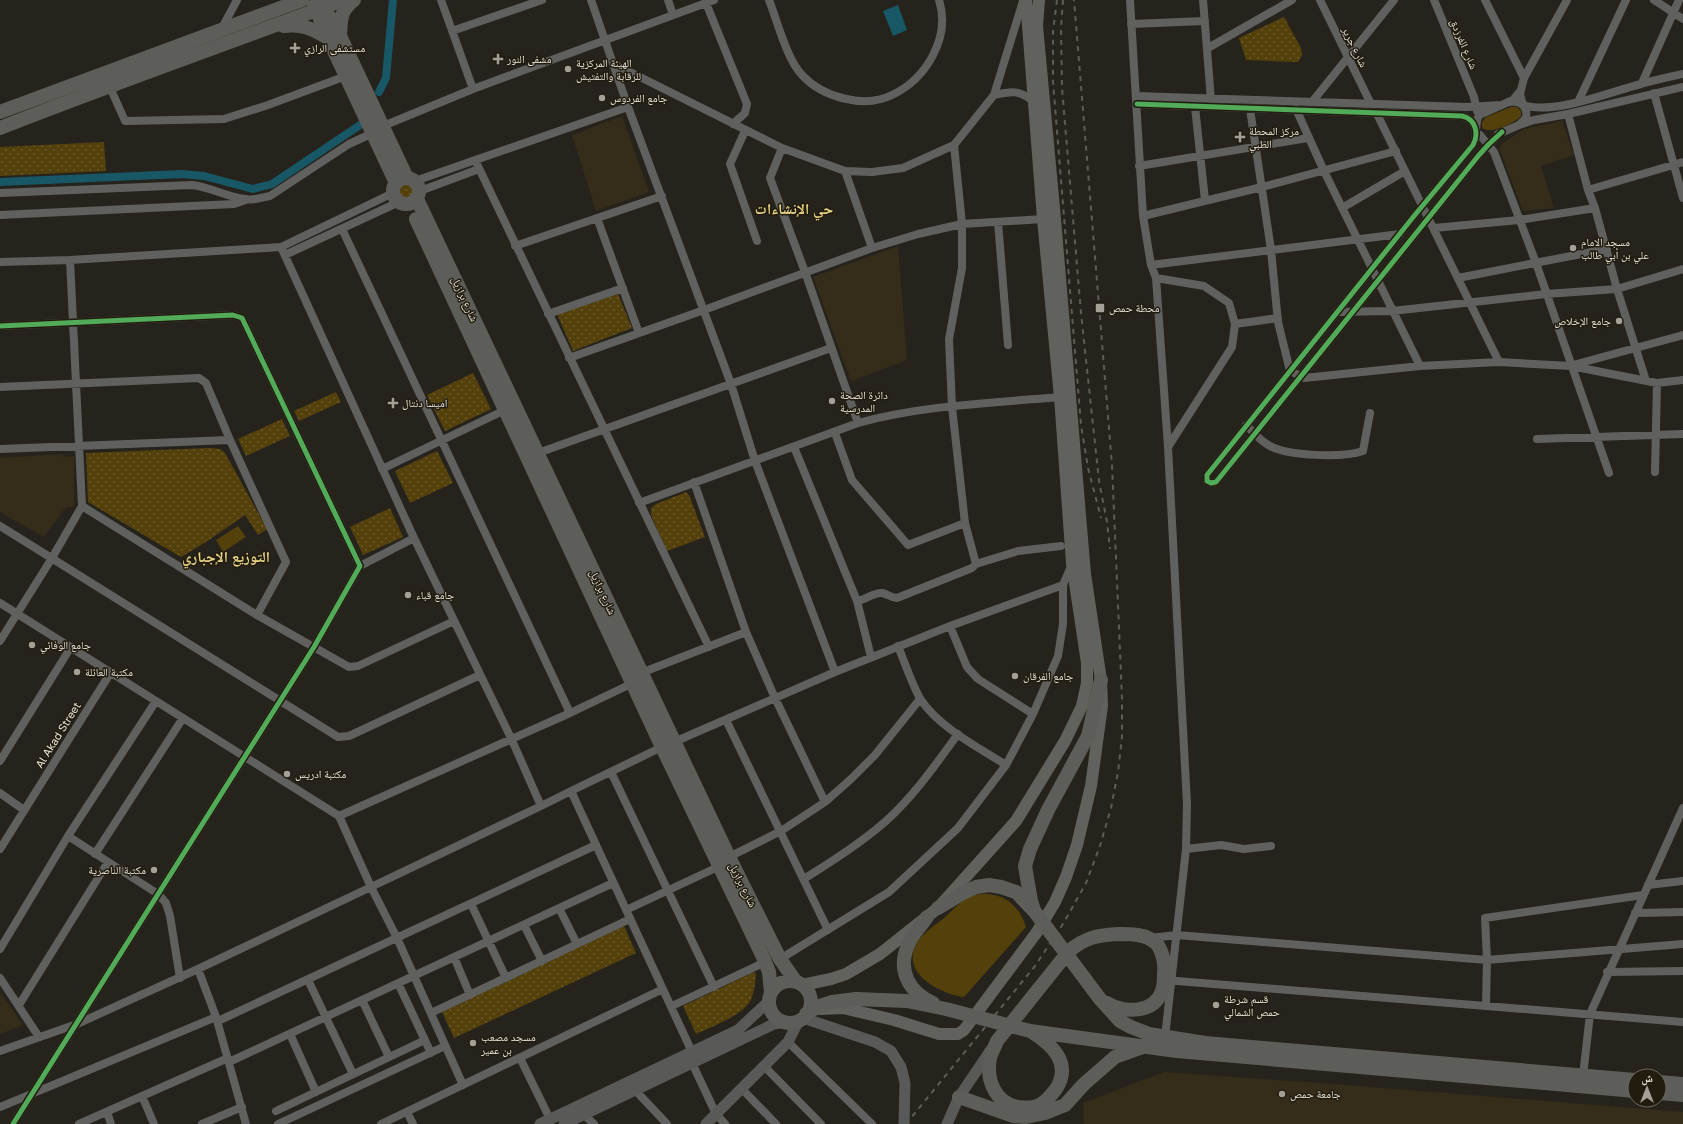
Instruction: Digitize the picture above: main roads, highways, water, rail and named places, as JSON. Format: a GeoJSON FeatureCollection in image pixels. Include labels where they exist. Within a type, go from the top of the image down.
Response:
{"type":"FeatureCollection","features":[{"type":"Feature","properties":{"kind":"highway"},"geometry":{"type":"LineString","coordinates":[[0,128],[109,85],[274,27],[318,5],[343,0]]}},
{"type":"Feature","properties":{"kind":"highway"},"geometry":{"type":"LineString","coordinates":[[334,37],[342,14],[346,7],[354,0]]}},
{"type":"Feature","properties":{"kind":"highway"},"geometry":{"type":"LineString","coordinates":[[0,112],[300,1],[318,5],[329,16],[334,37]]}},
{"type":"Feature","properties":{"kind":"highway"},"geometry":{"type":"LineString","coordinates":[[274,27],[297,25],[308,27],[334,37]]}},
{"type":"Feature","properties":{"kind":"highway","name":"شارع برازيل"},"geometry":{"type":"LineString","coordinates":[[334,37],[346,76],[378,129]]}},
{"type":"Feature","properties":{"kind":"highway","name":"شارع برازيل"},"geometry":{"type":"LineString","coordinates":[[334,37],[407,191],[505,410],[637,678]]}},
{"type":"Feature","properties":{"kind":"highway","name":"شارع برازيل"},"geometry":{"type":"LineString","coordinates":[[407,191],[538,453],[637,678],[724,862],[769,972],[770,996]]}},
{"type":"Feature","properties":{"kind":"highway"},"geometry":{"type":"LineString","coordinates":[[1035,912],[1031,901],[1025,866],[1030,849],[1048,810],[1088,736],[1101,680]]}},
{"type":"Feature","properties":{"kind":"highway","name":"شارع برازيل"},"geometry":{"type":"LineString","coordinates":[[724,862],[780,959],[799,983]]}},
{"type":"Feature","properties":{"kind":"highway"},"geometry":{"type":"LineString","coordinates":[[938,908],[976,887],[989,885],[1002,887],[1016,892],[1035,912],[1100,999],[1120,1021],[1149,1034],[1237,1046],[1627,1079]]}},
{"type":"Feature","properties":{"kind":"highway"},"geometry":{"type":"LineString","coordinates":[[927,917],[908,944],[904,957],[904,972],[912,988],[921,998],[946,1009]]}},
{"type":"Feature","properties":{"kind":"highway"},"geometry":{"type":"LineString","coordinates":[[1030,1031],[1046,1041],[1055,1052],[1061,1064],[1063,1075],[1051,1096],[1041,1105],[1022,1108],[1008,1104],[997,1094],[991,1082],[989,1072],[990,1058],[997,1041],[1069,951],[1080,942],[1097,935],[1134,934],[1148,938],[1157,945],[1165,964],[1168,980],[1158,999],[1142,1010],[1126,1010],[1115,1008],[1100,999]]}},
{"type":"Feature","properties":{"kind":"highway"},"geometry":{"type":"LineString","coordinates":[[798,1019],[810,1007],[810,998],[807,991],[799,983],[789,981],[782,982],[770,996],[770,1008],[773,1015],[779,1019],[798,1019],[817,1007],[832,1002],[856,999],[908,1001],[946,1009],[1030,1031],[1177,1052],[1627,1090]]}},
{"type":"Feature","properties":{"kind":"highway"},"geometry":{"type":"LineString","coordinates":[[959,1097],[1013,1116],[1026,1117],[1045,1113],[1065,1104],[1084,1084],[1115,1057],[1144,1047]]}},
{"type":"Feature","properties":{"kind":"highway"},"geometry":{"type":"LineString","coordinates":[[1667,1083],[1683,1084]]}},
{"type":"Feature","properties":{"kind":"highway"},"geometry":{"type":"LineString","coordinates":[[1667,1094],[1683,1095]]}},
{"type":"Feature","properties":{"kind":"main road"},"geometry":{"type":"LineString","coordinates":[[799,983],[831,979],[846,974],[880,954],[938,908],[1016,822],[1065,741],[1082,706],[1087,683],[1087,663],[1072,563],[1060,397],[1043,218],[1025,0]]}},
{"type":"Feature","properties":{"kind":"main road"},"geometry":{"type":"LineString","coordinates":[[545,1122],[774,1024],[798,1019],[827,1008],[843,1008],[894,1020],[939,1034],[958,1034],[964,1030],[1037,932],[1055,902],[1077,846],[1091,786],[1102,706],[1101,680],[1084,574],[1055,219],[1037,26],[1039,0]]}},
{"type":"Feature","properties":{"kind":"main road"},"geometry":{"type":"LineString","coordinates":[[564,1124],[635,1090],[738,1030],[770,996]]}},
{"type":"Feature","properties":{"kind":"main road"},"geometry":{"type":"LineString","coordinates":[[706,1124],[788,1042],[798,1019]]}},
{"type":"Feature","properties":{"kind":"main road"},"geometry":{"type":"LineString","coordinates":[[798,1019],[875,1042],[891,1052],[900,1067],[905,1084],[905,1121]]}},
{"type":"Feature","properties":{"kind":"main road"},"geometry":{"type":"LineString","coordinates":[[947,1124],[959,1097],[997,1041]]}},
{"type":"Feature","properties":{"kind":"water"},"geometry":{"type":"Polygon","coordinates":[[[898,5],[907,30],[893,36],[883,11],[898,5]]]}},
{"type":"Feature","properties":{"kind":"waterway"},"geometry":{"type":"LineString","coordinates":[[379,92],[386,78],[393,0]]}},
{"type":"Feature","properties":{"kind":"waterway"},"geometry":{"type":"LineString","coordinates":[[0,182],[182,174],[204,176],[253,189],[272,184],[360,125]]}},
{"type":"Feature","properties":{"kind":"railway"},"geometry":{"type":"LineString","coordinates":[[1057,0],[1053,31],[1053,82],[1081,425],[1088,468],[1101,518]]}},
{"type":"Feature","properties":{"kind":"railway"},"geometry":{"type":"LineString","coordinates":[[1063,0],[1061,28],[1062,88],[1081,313],[1099,481],[1107,522],[1110,549]]}},
{"type":"Feature","properties":{"kind":"railway"},"geometry":{"type":"LineString","coordinates":[[906,1124],[1035,966],[1063,924],[1086,883],[1100,846],[1111,808],[1118,772],[1122,737],[1122,698],[1112,465],[1074,0]]}},
{"type":"Feature","properties":{"kind":"place","name":"مستشفى الرازي"},"geometry":{"type":"Point","coordinates":[295,48]}},
{"type":"Feature","properties":{"kind":"place","name":"مشفى النور"},"geometry":{"type":"Point","coordinates":[498,59]}},
{"type":"Feature","properties":{"kind":"place","name":"الهيئة المركزية للرقابة والتفتيش"},"geometry":{"type":"Point","coordinates":[568,69]}},
{"type":"Feature","properties":{"kind":"place","name":"جامع الفردوس"},"geometry":{"type":"Point","coordinates":[602,98]}},
{"type":"Feature","properties":{"kind":"place","name":"مركز المحطة الطبي"},"geometry":{"type":"Point","coordinates":[1240,137]}},
{"type":"Feature","properties":{"kind":"place","name":"مسجد الامام علي بن أبي طالب"},"geometry":{"type":"Point","coordinates":[1573,248]}},
{"type":"Feature","properties":{"kind":"place","name":"محطة حمص"},"geometry":{"type":"Point","coordinates":[1100,308]}},
{"type":"Feature","properties":{"kind":"place","name":"جامع الإخلاص"},"geometry":{"type":"Point","coordinates":[1619,321]}},
{"type":"Feature","properties":{"kind":"place","name":"دائرة الصحة المدرسية"},"geometry":{"type":"Point","coordinates":[832,401]}},
{"type":"Feature","properties":{"kind":"place","name":"اميسا دنتال"},"geometry":{"type":"Point","coordinates":[393,403]}},
{"type":"Feature","properties":{"kind":"place","name":"جامع قباء"},"geometry":{"type":"Point","coordinates":[408,595]}},
{"type":"Feature","properties":{"kind":"place","name":"جامع الوفائي"},"geometry":{"type":"Point","coordinates":[32,645]}},
{"type":"Feature","properties":{"kind":"place","name":"مكتبة العائلة"},"geometry":{"type":"Point","coordinates":[77,672]}},
{"type":"Feature","properties":{"kind":"place","name":"جامع الفرقان"},"geometry":{"type":"Point","coordinates":[1015,676]}},
{"type":"Feature","properties":{"kind":"place","name":"مكتبة ادريس"},"geometry":{"type":"Point","coordinates":[287,774]}},
{"type":"Feature","properties":{"kind":"place","name":"مكتبة الناصرية"},"geometry":{"type":"Point","coordinates":[154,870]}},
{"type":"Feature","properties":{"kind":"place","name":"قسم شرطة حمص الشمالي"},"geometry":{"type":"Point","coordinates":[1216,1005]}},
{"type":"Feature","properties":{"kind":"place","name":"مسجد مصعب بن عمير"},"geometry":{"type":"Point","coordinates":[473,1043]}},
{"type":"Feature","properties":{"kind":"place","name":"جامعة حمص"},"geometry":{"type":"Point","coordinates":[1282,1094]}},
{"type":"Feature","properties":{"kind":"district","name":"حي الإنشاءات"},"geometry":{"type":"Point","coordinates":[794,209]}},
{"type":"Feature","properties":{"kind":"district","name":"التوزيع الإجباري"},"geometry":{"type":"Point","coordinates":[226,557]}}]}
